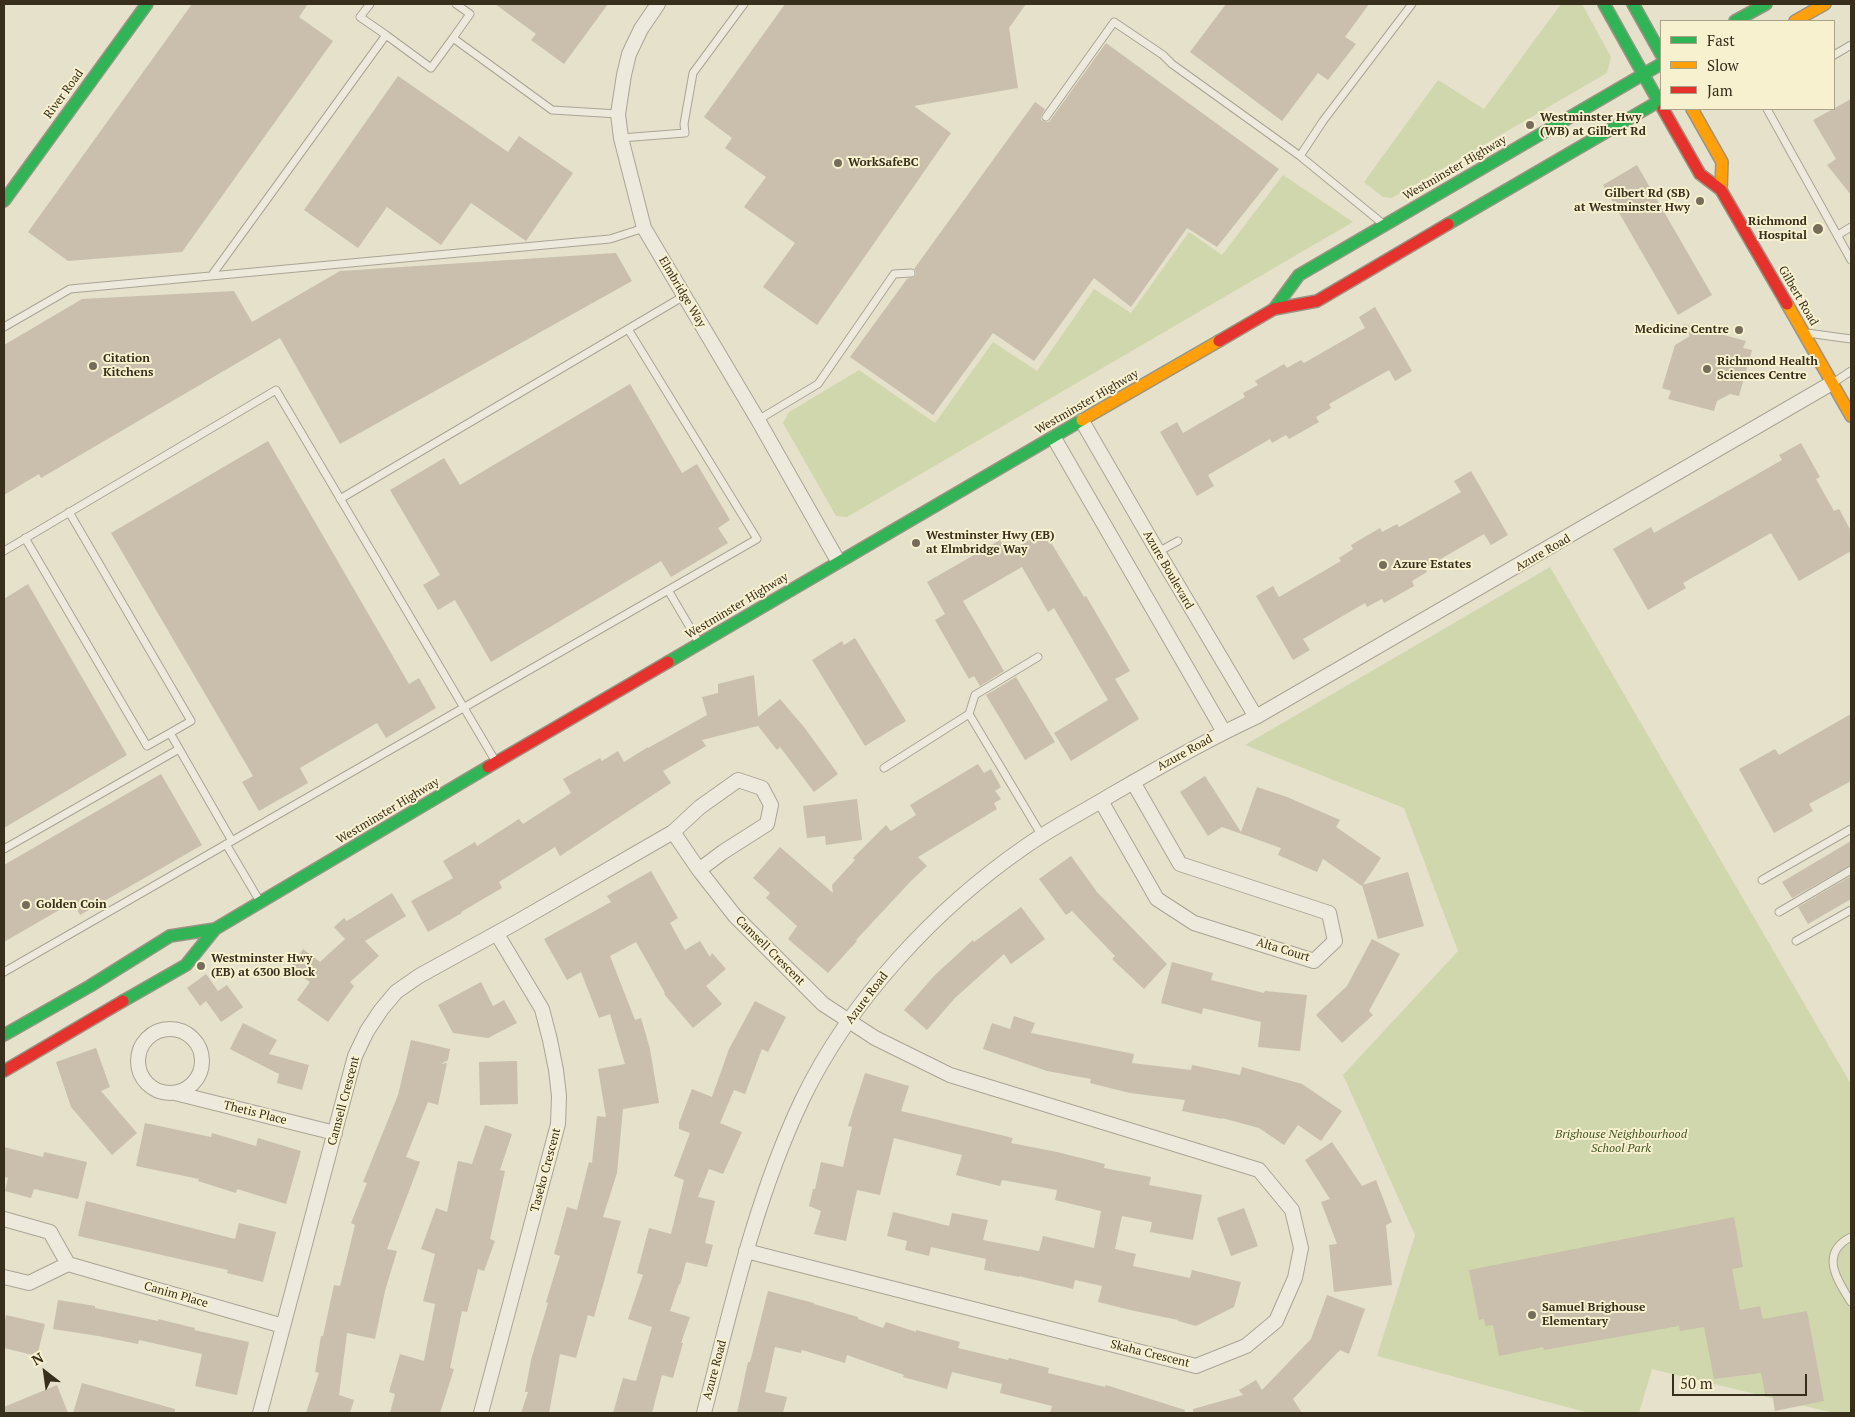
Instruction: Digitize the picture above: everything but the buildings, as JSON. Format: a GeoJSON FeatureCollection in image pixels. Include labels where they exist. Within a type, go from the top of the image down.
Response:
{"type":"FeatureCollection","features":[{"type":"Feature","properties":{"kind":"main road","name":"River Road"},"geometry":{"type":"LineString","coordinates":[[4,201],[147,4]]}},
{"type":"Feature","properties":{"kind":"main road","name":"Gilbert Road"},"geometry":{"type":"LineString","coordinates":[[1604,4],[1660,102]]}},
{"type":"Feature","properties":{"kind":"main road"},"geometry":{"type":"LineString","coordinates":[[1633,4],[1660,52]]}},
{"type":"Feature","properties":{"kind":"main road"},"geometry":{"type":"LineString","coordinates":[[1737,20],[1766,4]]}},
{"type":"Feature","properties":{"kind":"main road"},"geometry":{"type":"LineString","coordinates":[[1797,20],[1825,4]]}},
{"type":"Feature","properties":{"kind":"main road","name":"Westminster Highway"},"geometry":{"type":"LineString","coordinates":[[1274,309],[1299,275],[1660,65]]}},
{"type":"Feature","properties":{"kind":"main road","name":"Westminster Highway"},"geometry":{"type":"LineString","coordinates":[[4,1071],[186,965],[215,929],[838,561],[1054,438],[1274,309],[1317,301],[1660,105]]}},
{"type":"Feature","properties":{"kind":"main road","name":"Gilbert Road"},"geometry":{"type":"LineString","coordinates":[[1664,110],[1700,174],[1721,190],[1851,416]]}},
{"type":"Feature","properties":{"kind":"main road"},"geometry":{"type":"LineString","coordinates":[[1693,110],[1722,162],[1721,190]]}},
{"type":"Feature","properties":{"kind":"main road","name":"Westminster Highway"},"geometry":{"type":"LineString","coordinates":[[5,1032],[90,986],[170,936],[215,929]]}},
{"type":"Feature","properties":{"kind":"street","name":"Elmbridge Way"},"geometry":{"type":"LineString","coordinates":[[658,4],[641,29],[629,54],[618,114],[621,138],[644,228],[758,420],[838,561]]}},
{"type":"Feature","properties":{"kind":"street","name":"Azure Road"},"geometry":{"type":"LineString","coordinates":[[704,1413],[746,1250],[774,1165],[802,1099],[832,1046],[878,983],[908,948],[957,900],[991,871],[1042,836],[1133,782],[1224,732],[1256,717],[1832,383]]}},
{"type":"Feature","properties":{"kind":"street","name":"Azure Boulevard"},"geometry":{"type":"LineString","coordinates":[[1082,421],[1256,717]]}},
{"type":"Feature","properties":{"kind":"street","name":"Azure Road"},"geometry":{"type":"LineString","coordinates":[[1054,438],[1224,732]]}},
{"type":"Feature","properties":{"kind":"street","name":"Camsell Crescent"},"geometry":{"type":"LineString","coordinates":[[260,1413],[355,1056],[367,1031],[381,1010],[396,992],[419,976],[497,934],[673,832],[700,806],[738,780],[762,788],[771,806],[767,824],[699,870]]}},
{"type":"Feature","properties":{"kind":"street","name":"Alta Court"},"geometry":{"type":"LineString","coordinates":[[1101,801],[1157,899],[1194,923],[1314,960],[1335,941],[1329,913],[1180,864],[1133,782]]}},
{"type":"Feature","properties":{"kind":"street","name":"Camsell Crescent"},"geometry":{"type":"LineString","coordinates":[[673,832],[699,870],[735,916],[823,1004],[849,1022]]}},
{"type":"Feature","properties":{"kind":"street","name":"Taseko Crescent"},"geometry":{"type":"LineString","coordinates":[[481,1413],[558,1124],[559,1096],[550,1040],[542,1009],[497,934]]}},
{"type":"Feature","properties":{"kind":"street","name":"Skaha Crescent"},"geometry":{"type":"LineString","coordinates":[[746,1250],[1196,1366],[1246,1346],[1276,1321],[1295,1278],[1301,1248],[1292,1210],[1259,1170],[950,1075],[890,1047],[849,1022]]}},
{"type":"Feature","properties":{"kind":"street"},"geometry":{"type":"LineString","coordinates":[[161,1030],[180,1031],[188,1035],[195,1041],[200,1050],[202,1059],[198,1078],[192,1085],[175,1093],[164,1094],[155,1091],[142,1080],[137,1064],[140,1048],[145,1040],[161,1030]]}},
{"type":"Feature","properties":{"kind":"street","name":"Thetis Place"},"geometry":{"type":"LineString","coordinates":[[175,1093],[335,1133]]}},
{"type":"Feature","properties":{"kind":"street"},"geometry":{"type":"LineString","coordinates":[[4,1219],[50,1232],[68,1264],[29,1283],[4,1277]]}},
{"type":"Feature","properties":{"kind":"street","name":"Canim Place"},"geometry":{"type":"LineString","coordinates":[[68,1264],[283,1326]]}},
{"type":"Feature","properties":{"kind":"lane"},"geometry":{"type":"LineString","coordinates":[[370,4],[360,17],[431,68],[470,14],[456,4]]}},
{"type":"Feature","properties":{"kind":"lane"},"geometry":{"type":"LineString","coordinates":[[621,138],[685,133],[684,124],[693,73],[744,4]]}},
{"type":"Feature","properties":{"kind":"lane"},"geometry":{"type":"LineString","coordinates":[[1300,156],[1412,4]]}},
{"type":"Feature","properties":{"kind":"lane"},"geometry":{"type":"LineString","coordinates":[[1046,117],[1114,22],[1163,55],[1172,64],[1300,156],[1384,225]]}},
{"type":"Feature","properties":{"kind":"lane"},"geometry":{"type":"LineString","coordinates":[[212,275],[386,35]]}},
{"type":"Feature","properties":{"kind":"lane"},"geometry":{"type":"LineString","coordinates":[[453,38],[552,110],[618,114]]}},
{"type":"Feature","properties":{"kind":"lane"},"geometry":{"type":"LineString","coordinates":[[1835,55],[1851,45]]}},
{"type":"Feature","properties":{"kind":"lane"},"geometry":{"type":"LineString","coordinates":[[1768,110],[1851,260]]}},
{"type":"Feature","properties":{"kind":"lane"},"geometry":{"type":"LineString","coordinates":[[4,327],[70,289],[610,239],[644,228]]}},
{"type":"Feature","properties":{"kind":"lane"},"geometry":{"type":"LineString","coordinates":[[1838,235],[1851,228]]}},
{"type":"Feature","properties":{"kind":"lane"},"geometry":{"type":"LineString","coordinates":[[758,420],[818,384],[894,274],[911,272]]}},
{"type":"Feature","properties":{"kind":"lane"},"geometry":{"type":"LineString","coordinates":[[340,499],[684,296]]}},
{"type":"Feature","properties":{"kind":"lane"},"geometry":{"type":"LineString","coordinates":[[4,972],[757,539],[628,330]]}},
{"type":"Feature","properties":{"kind":"lane"},"geometry":{"type":"LineString","coordinates":[[1803,332],[1851,339]]}},
{"type":"Feature","properties":{"kind":"lane"},"geometry":{"type":"LineString","coordinates":[[1832,383],[1851,370]]}},
{"type":"Feature","properties":{"kind":"lane"},"geometry":{"type":"LineString","coordinates":[[4,550],[276,390],[496,763]]}},
{"type":"Feature","properties":{"kind":"lane"},"geometry":{"type":"LineString","coordinates":[[26,538],[147,746],[191,721],[69,512]]}},
{"type":"Feature","properties":{"kind":"lane"},"geometry":{"type":"LineString","coordinates":[[1158,552],[1178,541]]}},
{"type":"Feature","properties":{"kind":"lane"},"geometry":{"type":"LineString","coordinates":[[668,590],[700,644]]}},
{"type":"Feature","properties":{"kind":"lane"},"geometry":{"type":"LineString","coordinates":[[884,768],[969,714],[975,695],[1038,657]]}},
{"type":"Feature","properties":{"kind":"lane"},"geometry":{"type":"LineString","coordinates":[[969,714],[1042,836]]}},
{"type":"Feature","properties":{"kind":"lane"},"geometry":{"type":"LineString","coordinates":[[170,733],[261,902]]}},
{"type":"Feature","properties":{"kind":"lane"},"geometry":{"type":"LineString","coordinates":[[4,850],[179,749]]}},
{"type":"Feature","properties":{"kind":"lane"},"geometry":{"type":"LineString","coordinates":[[1762,880],[1851,829]]}},
{"type":"Feature","properties":{"kind":"lane"},"geometry":{"type":"LineString","coordinates":[[1779,912],[1851,870]]}},
{"type":"Feature","properties":{"kind":"lane"},"geometry":{"type":"LineString","coordinates":[[1796,941],[1851,910]]}},
{"type":"Feature","properties":{"kind":"lane"},"geometry":{"type":"LineString","coordinates":[[1851,1237],[1843,1241],[1834,1252],[1833,1267],[1841,1286],[1851,1302]]}},
{"type":"Feature","properties":{"kind":"green space"},"geometry":{"type":"Polygon","coordinates":[[[1561,4],[1582,4],[1611,57],[1607,73],[1392,198],[1383,197],[1364,182],[1438,80],[1484,109],[1561,4]]]}},
{"type":"Feature","properties":{"kind":"green space"},"geometry":{"type":"Polygon","coordinates":[[[1283,175],[1353,222],[847,517],[836,516],[783,423],[789,412],[859,370],[935,423],[993,342],[1037,371],[1094,289],[1131,313],[1189,232],[1222,255],[1283,175]]]}},
{"type":"Feature","properties":{"kind":"green space","name":"Brighouse Neighbourhood School Park"},"geometry":{"type":"Polygon","coordinates":[[[1550,567],[1851,1084],[1851,1413],[1834,1413],[1652,1369],[1639,1413],[1589,1413],[1377,1356],[1415,1235],[1343,1075],[1458,951],[1404,808],[1245,745],[1550,567]]]}},
{"type":"Feature","properties":{"kind":"traffic: fast"},"geometry":{"type":"LineString","coordinates":[[4,201],[147,4]]}},
{"type":"Feature","properties":{"kind":"traffic: fast"},"geometry":{"type":"LineString","coordinates":[[1604,4],[1660,104]]}},
{"type":"Feature","properties":{"kind":"traffic: fast"},"geometry":{"type":"LineString","coordinates":[[1633,4],[1660,52]]}},
{"type":"Feature","properties":{"kind":"traffic: fast"},"geometry":{"type":"LineString","coordinates":[[1737,20],[1766,4]]}},
{"type":"Feature","properties":{"kind":"traffic: fast"},"geometry":{"type":"LineString","coordinates":[[1274,309],[1299,275],[1660,65]]}},
{"type":"Feature","properties":{"kind":"traffic: fast"},"geometry":{"type":"LineString","coordinates":[[1448,224],[1660,101]]}},
{"type":"Feature","properties":{"kind":"traffic: fast"},"geometry":{"type":"LineString","coordinates":[[668,662],[1082,420]]}},
{"type":"Feature","properties":{"kind":"traffic: fast"},"geometry":{"type":"LineString","coordinates":[[123,1001],[186,965],[215,929],[488,767]]}},
{"type":"Feature","properties":{"kind":"traffic: fast"},"geometry":{"type":"LineString","coordinates":[[4,1035],[90,986],[170,936],[215,929]]}},
{"type":"Feature","properties":{"kind":"traffic: slow"},"geometry":{"type":"LineString","coordinates":[[1797,20],[1825,4]]}},
{"type":"Feature","properties":{"kind":"traffic: slow"},"geometry":{"type":"LineString","coordinates":[[1693,110],[1722,162],[1721,190]]}},
{"type":"Feature","properties":{"kind":"traffic: slow"},"geometry":{"type":"LineString","coordinates":[[1787,304],[1851,416]]}},
{"type":"Feature","properties":{"kind":"traffic: slow"},"geometry":{"type":"LineString","coordinates":[[1082,420],[1219,341]]}},
{"type":"Feature","properties":{"kind":"traffic: jam"},"geometry":{"type":"LineString","coordinates":[[1664,110],[1700,174],[1721,190],[1787,304]]}},
{"type":"Feature","properties":{"kind":"traffic: jam"},"geometry":{"type":"LineString","coordinates":[[1219,341],[1274,309],[1317,301],[1448,224]]}},
{"type":"Feature","properties":{"kind":"traffic: jam"},"geometry":{"type":"LineString","coordinates":[[488,767],[668,662]]}},
{"type":"Feature","properties":{"kind":"traffic: jam"},"geometry":{"type":"LineString","coordinates":[[4,1071],[123,1001]]}},
{"type":"Feature","properties":{"kind":"place","name":"Westminster Hwy (WB) at Gilbert Rd"},"geometry":{"type":"Point","coordinates":[1530,125]}},
{"type":"Feature","properties":{"kind":"place","name":"WorkSafeBC"},"geometry":{"type":"Point","coordinates":[838,163]}},
{"type":"Feature","properties":{"kind":"place","name":"Gilbert Rd (SB) at Westminster Hwy"},"geometry":{"type":"Point","coordinates":[1700,201]}},
{"type":"Feature","properties":{"kind":"place","name":"Richmond Hospital"},"geometry":{"type":"Point","coordinates":[1818,229]}},
{"type":"Feature","properties":{"kind":"place","name":"Medicine Centre"},"geometry":{"type":"Point","coordinates":[1739,330]}},
{"type":"Feature","properties":{"kind":"place","name":"Citation Kitchens"},"geometry":{"type":"Point","coordinates":[93,366]}},
{"type":"Feature","properties":{"kind":"place","name":"Richmond Health Sciences Centre"},"geometry":{"type":"Point","coordinates":[1707,369]}},
{"type":"Feature","properties":{"kind":"place","name":"Westminster Hwy (EB) at Elmbridge Way"},"geometry":{"type":"Point","coordinates":[916,543]}},
{"type":"Feature","properties":{"kind":"place","name":"Azure Estates"},"geometry":{"type":"Point","coordinates":[1383,565]}},
{"type":"Feature","properties":{"kind":"place","name":"Golden Coin"},"geometry":{"type":"Point","coordinates":[26,905]}},
{"type":"Feature","properties":{"kind":"place","name":"Westminster Hwy (EB) at 6300 Block"},"geometry":{"type":"Point","coordinates":[201,966]}},
{"type":"Feature","properties":{"kind":"place","name":"Samuel Brighouse Elementary"},"geometry":{"type":"Point","coordinates":[1532,1315]}}]}
